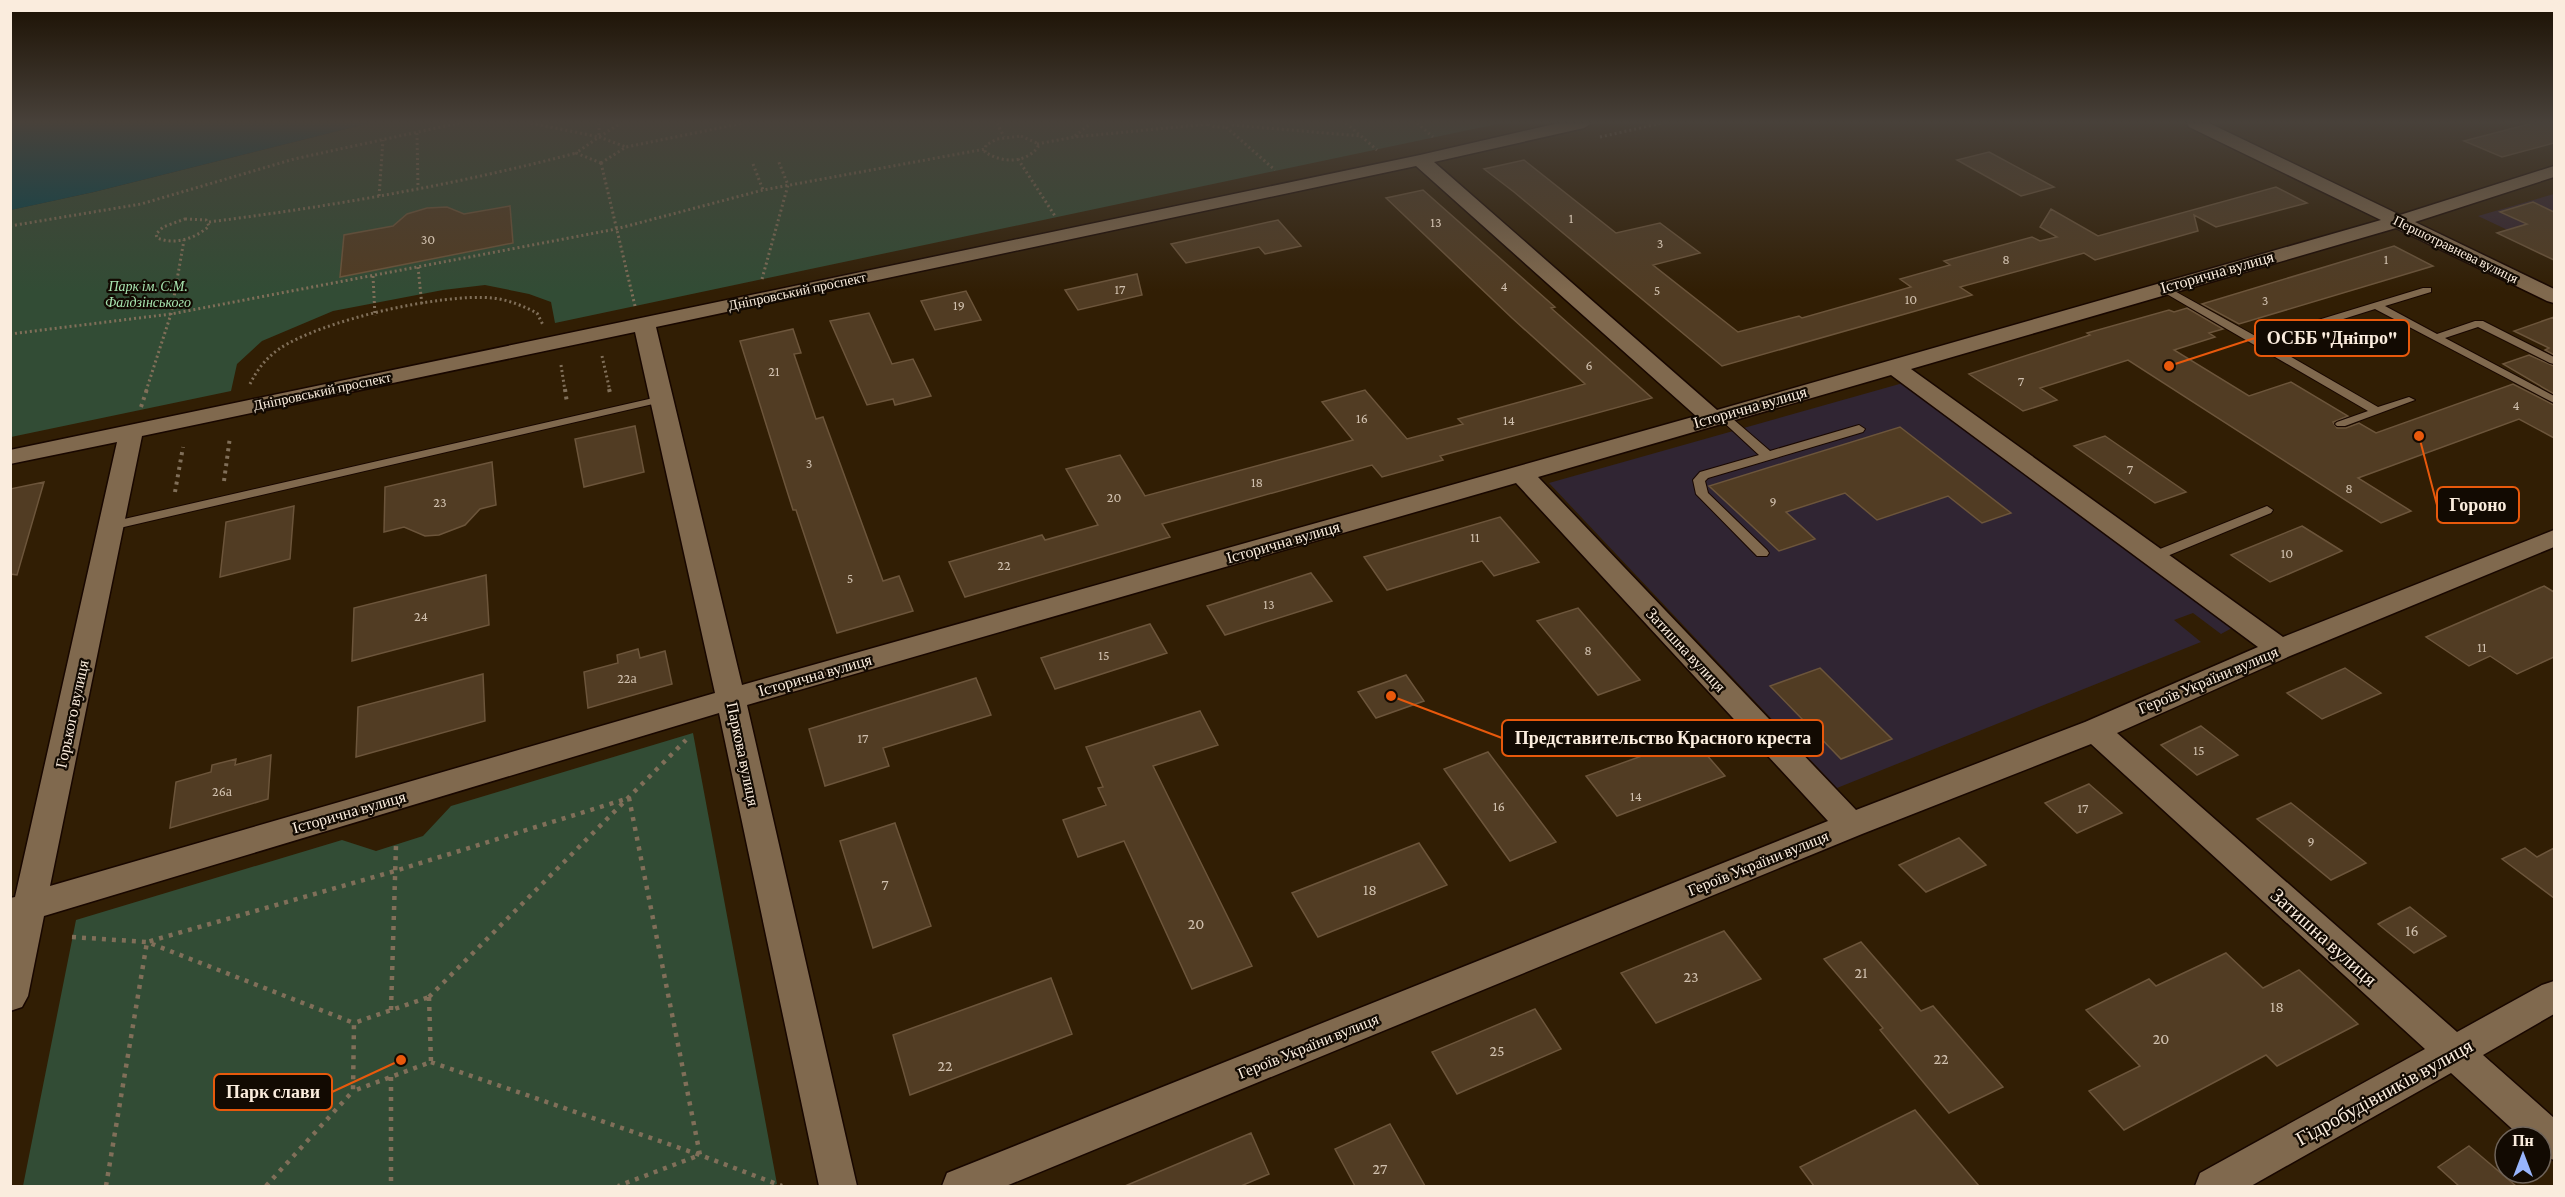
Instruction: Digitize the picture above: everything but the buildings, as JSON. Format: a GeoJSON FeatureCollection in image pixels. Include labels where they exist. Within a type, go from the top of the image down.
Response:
{"type":"FeatureCollection","features":[{"type":"Feature","properties":{"kind":"street","name":"Дніпровський проспект"},"geometry":{"type":"LineString","coordinates":[[10,457],[136,420],[639,315],[1325,179]]}},
{"type":"Feature","properties":{"kind":"street"},"geometry":{"type":"LineString","coordinates":[[1442,179],[1717,417]]}},
{"type":"Feature","properties":{"kind":"street","name":"Першотравнева вулиця"},"geometry":{"type":"LineString","coordinates":[[2312,179],[2554,297]]}},
{"type":"Feature","properties":{"kind":"street","name":"Історична вулиця"},"geometry":{"type":"LineString","coordinates":[[21,909],[731,699],[1521,474],[2162,287],[2400,221],[2530,179]]}},
{"type":"Feature","properties":{"kind":"street","name":"Паркова вулиця"},"geometry":{"type":"LineString","coordinates":[[639,315],[662,399],[731,699],[838,1186]]}},
{"type":"Feature","properties":{"kind":"street"},"geometry":{"type":"LineString","coordinates":[[1893,366],[2280,649]]}},
{"type":"Feature","properties":{"kind":"street","name":"Горького вулиця"},"geometry":{"type":"LineString","coordinates":[[10,996],[21,909],[136,420]]}},
{"type":"Feature","properties":{"kind":"street","name":"Затишна вулиця"},"geometry":{"type":"LineString","coordinates":[[1521,474],[1851,825]]}},
{"type":"Feature","properties":{"kind":"street","name":"Героїв України вулиця"},"geometry":{"type":"LineString","coordinates":[[961,1186],[1851,825],[2095,730],[2280,649],[2554,538]]}},
{"type":"Feature","properties":{"kind":"street","name":"Затишна вулиця"},"geometry":{"type":"LineString","coordinates":[[2095,730],[2554,1142]]}},
{"type":"Feature","properties":{"kind":"street","name":"Гідробудівників вулиця"},"geometry":{"type":"LineString","coordinates":[[2214,1186],[2554,996]]}},
{"type":"Feature","properties":{"kind":"lane"},"geometry":{"type":"LineString","coordinates":[[2162,287],[2377,411]]}},
{"type":"Feature","properties":{"kind":"lane"},"geometry":{"type":"LineString","coordinates":[[2258,342],[2427,290]]}},
{"type":"Feature","properties":{"kind":"lane"},"geometry":{"type":"LineString","coordinates":[[2376,306],[2554,400]]}},
{"type":"Feature","properties":{"kind":"lane"},"geometry":{"type":"LineString","coordinates":[[2436,338],[2479,323],[2554,361]]}},
{"type":"Feature","properties":{"kind":"lane"},"geometry":{"type":"LineString","coordinates":[[111,526],[662,399]]}},
{"type":"Feature","properties":{"kind":"lane"},"geometry":{"type":"LineString","coordinates":[[2341,424],[2409,400]]}},
{"type":"Feature","properties":{"kind":"lane"},"geometry":{"type":"LineString","coordinates":[[1717,417],[1767,455]]}},
{"type":"Feature","properties":{"kind":"lane"},"geometry":{"type":"LineString","coordinates":[[1762,553],[1702,494],[1699,480],[1704,475],[1859,429]]}},
{"type":"Feature","properties":{"kind":"lane"},"geometry":{"type":"LineString","coordinates":[[2155,556],[2267,510]]}},
{"type":"Feature","properties":{"kind":"path"},"geometry":{"type":"LineString","coordinates":[[10,226],[141,204],[226,179]]}},
{"type":"Feature","properties":{"kind":"path"},"geometry":{"type":"LineString","coordinates":[[380,195],[381,179]]}},
{"type":"Feature","properties":{"kind":"path"},"geometry":{"type":"LineString","coordinates":[[418,179],[418,188]]}},
{"type":"Feature","properties":{"kind":"path"},"geometry":{"type":"LineString","coordinates":[[209,222],[206,230],[184,240],[167,241],[157,238],[156,234],[163,227],[185,219],[200,219],[209,222],[285,213],[469,179]]}},
{"type":"Feature","properties":{"kind":"path"},"geometry":{"type":"LineString","coordinates":[[605,179],[639,315]]}},
{"type":"Feature","properties":{"kind":"path"},"geometry":{"type":"LineString","coordinates":[[759,179],[763,190]]}},
{"type":"Feature","properties":{"kind":"path"},"geometry":{"type":"LineString","coordinates":[[761,280],[789,185],[786,179]]}},
{"type":"Feature","properties":{"kind":"path"},"geometry":{"type":"LineString","coordinates":[[10,334],[171,314],[373,276],[616,229],[763,190],[822,179]]}},
{"type":"Feature","properties":{"kind":"path"},"geometry":{"type":"LineString","coordinates":[[1031,179],[1056,217]]}},
{"type":"Feature","properties":{"kind":"path"},"geometry":{"type":"LineString","coordinates":[[136,420],[171,314],[184,240]]}},
{"type":"Feature","properties":{"kind":"path"},"geometry":{"type":"LineString","coordinates":[[418,267],[422,306]]}},
{"type":"Feature","properties":{"kind":"path"},"geometry":{"type":"LineString","coordinates":[[373,276],[375,316]]}},
{"type":"Feature","properties":{"kind":"path"},"geometry":{"type":"LineString","coordinates":[[247,392],[255,371],[282,347],[317,330],[422,306],[487,298],[514,302],[537,313],[544,329]]}},
{"type":"Feature","properties":{"kind":"path"},"geometry":{"type":"LineString","coordinates":[[561,365],[568,411]]}},
{"type":"Feature","properties":{"kind":"path"},"geometry":{"type":"LineString","coordinates":[[173,501],[183,447]]}},
{"type":"Feature","properties":{"kind":"path"},"geometry":{"type":"LineString","coordinates":[[72,937],[147,942],[354,1023],[429,997],[693,733]]}},
{"type":"Feature","properties":{"kind":"path"},"geometry":{"type":"LineString","coordinates":[[147,942],[395,871],[629,798]]}},
{"type":"Feature","properties":{"kind":"path"},"geometry":{"type":"LineString","coordinates":[[629,798],[700,1155]]}},
{"type":"Feature","properties":{"kind":"path"},"geometry":{"type":"LineString","coordinates":[[391,1010],[396,845]]}},
{"type":"Feature","properties":{"kind":"path"},"geometry":{"type":"LineString","coordinates":[[106,1186],[147,942]]}},
{"type":"Feature","properties":{"kind":"path"},"geometry":{"type":"LineString","coordinates":[[429,997],[432,1062]]}},
{"type":"Feature","properties":{"kind":"path"},"geometry":{"type":"LineString","coordinates":[[353,1091],[354,1023]]}},
{"type":"Feature","properties":{"kind":"path"},"geometry":{"type":"LineString","coordinates":[[266,1186],[353,1091],[432,1062],[700,1155],[782,1186]]}},
{"type":"Feature","properties":{"kind":"path"},"geometry":{"type":"LineString","coordinates":[[391,1077],[392,1186]]}},
{"type":"Feature","properties":{"kind":"path"},"geometry":{"type":"LineString","coordinates":[[618,1186],[700,1155]]}},
{"type":"Feature","properties":{"kind":"shaded area"},"geometry":{"type":"Polygon","coordinates":[[[2554,194],[2554,252],[2478,216],[2554,194]]]}},
{"type":"Feature","properties":{"kind":"shaded area"},"geometry":{"type":"Polygon","coordinates":[[[1903,383],[2232,628],[2221,634],[2193,613],[2174,620],[2201,642],[1837,788],[1549,483],[1903,383]]]}},
{"type":"Feature","properties":{"kind":"green space","name":"Парк ім. С.М. Фалдзінського"},"geometry":{"type":"Polygon","coordinates":[[[147,179],[1238,179],[555,323],[551,302],[529,294],[485,285],[443,290],[333,311],[262,341],[237,364],[231,391],[11,437],[10,210],[147,179]]]}},
{"type":"Feature","properties":{"kind":"green space"},"geometry":{"type":"Polygon","coordinates":[[[693,733],[777,1184],[771,1186],[23,1186],[76,920],[342,840],[376,851],[423,836],[451,806],[693,733]]]}},
{"type":"Feature","properties":{"kind":"water"},"geometry":{"type":"Polygon","coordinates":[[[11,179],[147,179],[94,192],[11,210],[11,179]]]}},
{"type":"Feature","properties":{"kind":"place","name":"ОСББ \"Днiпро\""},"geometry":{"type":"Point","coordinates":[2169,366]}},
{"type":"Feature","properties":{"kind":"place","name":"Гороно"},"geometry":{"type":"Point","coordinates":[2419,436]}},
{"type":"Feature","properties":{"kind":"place","name":"Представительство Красного креста"},"geometry":{"type":"Point","coordinates":[1391,696]}},
{"type":"Feature","properties":{"kind":"place","name":"Парк слави"},"geometry":{"type":"Point","coordinates":[401,1060]}}]}
